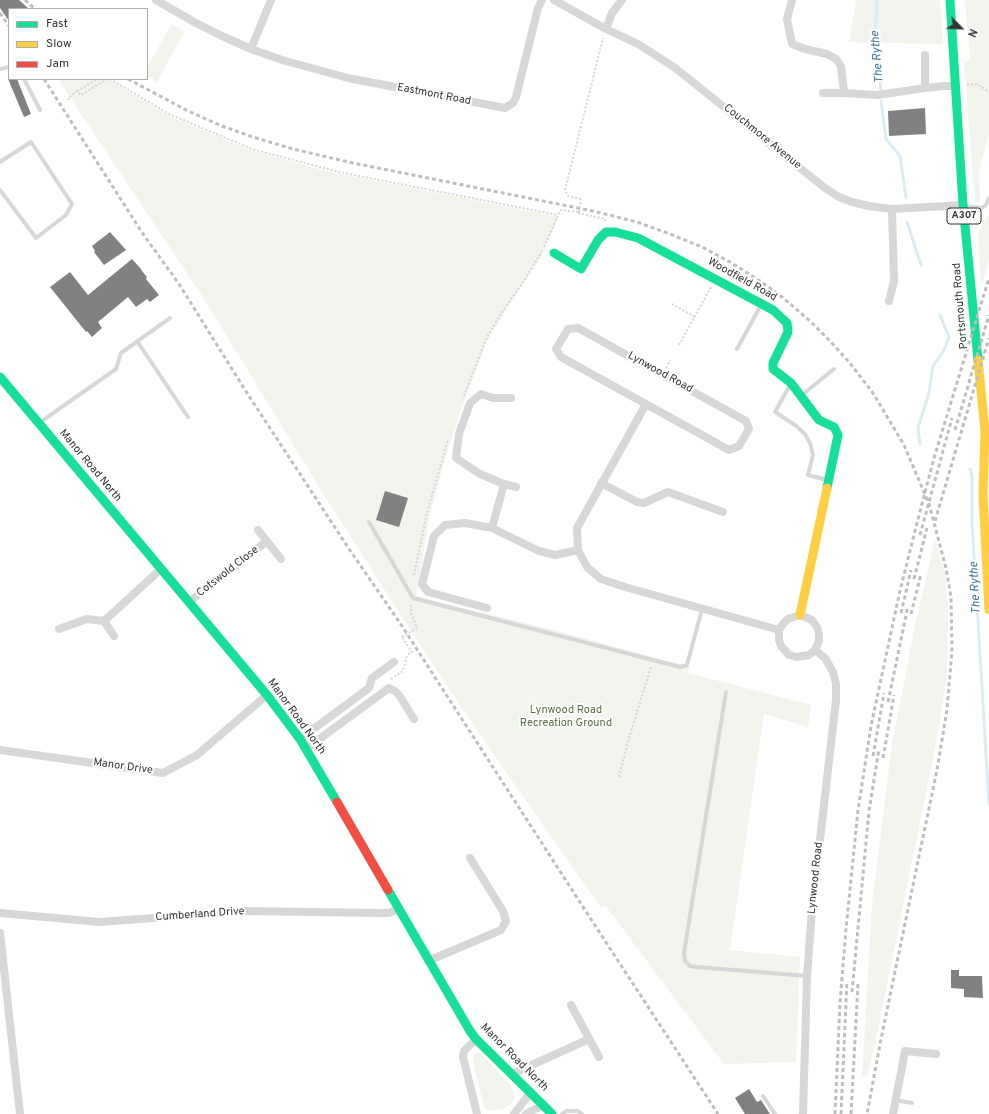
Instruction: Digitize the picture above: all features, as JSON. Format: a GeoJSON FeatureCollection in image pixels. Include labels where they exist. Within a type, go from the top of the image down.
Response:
{"type":"FeatureCollection","features":[{"type":"Feature","properties":{"kind":"street","name":"Eastmont Road"},"geometry":{"type":"LineString","coordinates":[[156,0],[196,23],[251,49],[282,60],[348,78],[505,108],[513,103],[516,97],[538,8],[542,0]]}},
{"type":"Feature","properties":{"kind":"street"},"geometry":{"type":"LineString","coordinates":[[251,49],[271,0]]}},
{"type":"Feature","properties":{"kind":"street","name":"Couchmore Avenue"},"geometry":{"type":"LineString","coordinates":[[554,0],[638,44],[674,67],[825,188],[839,197],[869,206],[892,209],[958,205]]}},
{"type":"Feature","properties":{"kind":"street"},"geometry":{"type":"LineString","coordinates":[[606,28],[612,13],[622,0]]}},
{"type":"Feature","properties":{"kind":"street"},"geometry":{"type":"LineString","coordinates":[[792,0],[787,19],[792,44],[804,49],[827,54],[836,59],[841,66],[844,93]]}},
{"type":"Feature","properties":{"kind":"street","name":"Portsmouth Road"},"geometry":{"type":"LineString","coordinates":[[950,0],[955,86],[958,205],[985,431],[982,495],[989,610]]}},
{"type":"Feature","properties":{"kind":"street"},"geometry":{"type":"LineString","coordinates":[[924,88],[925,55]]}},
{"type":"Feature","properties":{"kind":"street"},"geometry":{"type":"LineString","coordinates":[[823,93],[878,95],[924,88],[955,86]]}},
{"type":"Feature","properties":{"kind":"street"},"geometry":{"type":"LineString","coordinates":[[889,301],[894,280],[892,209]]}},
{"type":"Feature","properties":{"kind":"street"},"geometry":{"type":"LineString","coordinates":[[554,253],[581,269],[598,240],[606,232]]}},
{"type":"Feature","properties":{"kind":"street","name":"Woodfield Road"},"geometry":{"type":"LineString","coordinates":[[606,232],[614,232],[638,238],[762,302],[787,323],[788,332],[772,363],[773,369],[791,383],[800,397],[819,420],[834,427],[838,434],[800,615]]}},
{"type":"Feature","properties":{"kind":"street","name":"Lynwood Road"},"geometry":{"type":"LineString","coordinates":[[578,328],[657,371],[746,421],[749,429],[739,446],[729,450],[646,404],[561,357],[556,349],[568,329],[578,328]]}},
{"type":"Feature","properties":{"kind":"street","name":"Manor Road North"},"geometry":{"type":"LineString","coordinates":[[0,377],[267,695],[300,739],[470,1031],[476,1039],[552,1114]]}},
{"type":"Feature","properties":{"kind":"street"},"geometry":{"type":"LineString","coordinates":[[511,398],[493,398],[481,394],[470,403],[459,434],[456,458],[480,474],[504,484],[516,487]]}},
{"type":"Feature","properties":{"kind":"street"},"geometry":{"type":"LineString","coordinates":[[646,404],[601,483],[578,528],[578,550],[587,567],[601,579],[625,587],[779,630]]}},
{"type":"Feature","properties":{"kind":"street"},"geometry":{"type":"LineString","coordinates":[[601,483],[637,502],[644,503],[668,492],[723,512]]}},
{"type":"Feature","properties":{"kind":"street"},"geometry":{"type":"LineString","coordinates":[[492,528],[504,484]]}},
{"type":"Feature","properties":{"kind":"street"},"geometry":{"type":"LineString","coordinates":[[488,608],[428,592],[422,584],[434,536],[445,526],[465,523],[492,528],[539,551],[555,555],[578,550]]}},
{"type":"Feature","properties":{"kind":"street","name":"Cotswold Close"},"geometry":{"type":"LineString","coordinates":[[258,530],[281,559]]}},
{"type":"Feature","properties":{"kind":"street","name":"Cotswold Close"},"geometry":{"type":"LineString","coordinates":[[189,602],[267,541]]}},
{"type":"Feature","properties":{"kind":"street"},"geometry":{"type":"LineString","coordinates":[[104,621],[161,569]]}},
{"type":"Feature","properties":{"kind":"street"},"geometry":{"type":"LineString","coordinates":[[800,615],[812,620],[817,627],[819,641],[815,650],[809,655],[796,657],[789,655],[781,646],[779,640],[779,630],[788,619],[800,615]]}},
{"type":"Feature","properties":{"kind":"street"},"geometry":{"type":"LineString","coordinates":[[59,629],[87,618],[104,621],[114,636]]}},
{"type":"Feature","properties":{"kind":"street","name":"Lynwood Road"},"geometry":{"type":"LineString","coordinates":[[803,1114],[812,910],[836,700],[836,684],[833,672],[825,658],[815,650]]}},
{"type":"Feature","properties":{"kind":"street"},"geometry":{"type":"LineString","coordinates":[[300,739],[369,688],[372,678],[394,662]]}},
{"type":"Feature","properties":{"kind":"street"},"geometry":{"type":"LineString","coordinates":[[306,748],[388,688],[395,690],[414,719]]}},
{"type":"Feature","properties":{"kind":"street","name":"Manor Drive"},"geometry":{"type":"LineString","coordinates":[[0,750],[163,773],[197,755],[267,695]]}},
{"type":"Feature","properties":{"kind":"street"},"geometry":{"type":"LineString","coordinates":[[428,961],[501,930],[506,921],[503,911],[470,858]]}},
{"type":"Feature","properties":{"kind":"street","name":"Cumberland Drive"},"geometry":{"type":"LineString","coordinates":[[0,913],[100,922],[244,911],[389,913],[399,909]]}},
{"type":"Feature","properties":{"kind":"street"},"geometry":{"type":"LineString","coordinates":[[0,933],[20,1114]]}},
{"type":"Feature","properties":{"kind":"street"},"geometry":{"type":"LineString","coordinates":[[571,1005],[599,1057]]}},
{"type":"Feature","properties":{"kind":"street"},"geometry":{"type":"LineString","coordinates":[[476,1039],[464,1051],[463,1057],[477,1114]]}},
{"type":"Feature","properties":{"kind":"street"},"geometry":{"type":"LineString","coordinates":[[512,1074],[589,1039]]}},
{"type":"Feature","properties":{"kind":"street"},"geometry":{"type":"LineString","coordinates":[[893,1114],[905,1051],[936,1054]]}},
{"type":"Feature","properties":{"kind":"street"},"geometry":{"type":"LineString","coordinates":[[514,1114],[531,1092]]}},
{"type":"Feature","properties":{"kind":"street"},"geometry":{"type":"LineString","coordinates":[[526,1114],[543,1105]]}},
{"type":"Feature","properties":{"kind":"lane"},"geometry":{"type":"LineString","coordinates":[[25,80],[40,110]]}},
{"type":"Feature","properties":{"kind":"lane"},"geometry":{"type":"LineString","coordinates":[[0,162],[31,142],[72,204],[66,215],[36,238],[0,190]]}},
{"type":"Feature","properties":{"kind":"lane"},"geometry":{"type":"LineString","coordinates":[[958,205],[982,208],[986,205],[989,198]]}},
{"type":"Feature","properties":{"kind":"lane"},"geometry":{"type":"LineString","coordinates":[[737,349],[762,302]]}},
{"type":"Feature","properties":{"kind":"lane"},"geometry":{"type":"LineString","coordinates":[[39,423],[116,369],[120,353],[170,318]]}},
{"type":"Feature","properties":{"kind":"lane"},"geometry":{"type":"LineString","coordinates":[[137,341],[188,417]]}},
{"type":"Feature","properties":{"kind":"lane"},"geometry":{"type":"LineString","coordinates":[[800,397],[834,369]]}},
{"type":"Feature","properties":{"kind":"lane"},"geometry":{"type":"LineString","coordinates":[[791,383],[775,412],[795,425],[805,434],[810,443],[813,455],[808,475],[828,481]]}},
{"type":"Feature","properties":{"kind":"lane"},"geometry":{"type":"LineString","coordinates":[[369,522],[413,598],[680,667],[687,665],[702,609]]}},
{"type":"Feature","properties":{"kind":"lane"},"geometry":{"type":"LineString","coordinates":[[726,692],[684,953],[685,962],[690,966],[697,967],[808,976]]}},
{"type":"Feature","properties":{"kind":"lane"},"geometry":{"type":"LineString","coordinates":[[763,1096],[775,1114]]}},
{"type":"Feature","properties":{"kind":"lane"},"geometry":{"type":"LineString","coordinates":[[895,1100],[912,1103]]}},
{"type":"Feature","properties":{"kind":"lane"},"geometry":{"type":"LineString","coordinates":[[562,1114],[566,1111],[578,1111],[582,1114]]}},
{"type":"Feature","properties":{"kind":"path"},"geometry":{"type":"LineString","coordinates":[[571,211],[579,212],[581,199],[568,196],[565,190],[606,28]]}},
{"type":"Feature","properties":{"kind":"path"},"geometry":{"type":"LineString","coordinates":[[69,100],[68,98],[77,91],[95,80]]}},
{"type":"Feature","properties":{"kind":"path"},"geometry":{"type":"LineString","coordinates":[[77,91],[81,96],[107,80]]}},
{"type":"Feature","properties":{"kind":"path"},"geometry":{"type":"LineString","coordinates":[[111,80],[169,114],[252,149],[339,172],[558,215]]}},
{"type":"Feature","properties":{"kind":"path"},"geometry":{"type":"LineString","coordinates":[[955,86],[977,84],[989,92]]}},
{"type":"Feature","properties":{"kind":"path"},"geometry":{"type":"LineString","coordinates":[[562,210],[605,219],[606,232]]}},
{"type":"Feature","properties":{"kind":"path"},"geometry":{"type":"LineString","coordinates":[[679,345],[715,279]]}},
{"type":"Feature","properties":{"kind":"path"},"geometry":{"type":"LineString","coordinates":[[672,304],[695,317]]}},
{"type":"Feature","properties":{"kind":"path"},"geometry":{"type":"LineString","coordinates":[[411,613],[417,628],[402,637],[412,652]]}},
{"type":"Feature","properties":{"kind":"path"},"geometry":{"type":"LineString","coordinates":[[619,777],[629,738],[653,660]]}},
{"type":"Feature","properties":{"kind":"green space"},"geometry":{"type":"Polygon","coordinates":[[[856,0],[940,0],[943,44],[849,42],[856,0]]]}},
{"type":"Feature","properties":{"kind":"green space"},"geometry":{"type":"Polygon","coordinates":[[[965,0],[989,0],[989,134],[979,171],[980,202],[975,203],[964,61],[970,61],[965,0]]]}},
{"type":"Feature","properties":{"kind":"green space"},"geometry":{"type":"Polygon","coordinates":[[[172,24],[184,32],[157,82],[148,77],[148,65],[172,24]]]}},
{"type":"Feature","properties":{"kind":"green space","name":"Lynwood Road Recreation Ground"},"geometry":{"type":"Polygon","coordinates":[[[59,80],[110,80],[173,118],[250,150],[326,171],[559,217],[541,257],[488,339],[461,409],[430,514],[416,596],[557,631],[690,667],[688,673],[811,705],[808,727],[764,714],[730,950],[800,957],[796,1062],[724,1064],[605,905],[601,908],[476,729],[404,620],[329,503],[201,294],[59,80]]]}},
{"type":"Feature","properties":{"kind":"green space"},"geometry":{"type":"Polygon","coordinates":[[[989,215],[989,260],[981,287],[978,231],[989,215]]]}},
{"type":"Feature","properties":{"kind":"green space"},"geometry":{"type":"Polygon","coordinates":[[[935,540],[945,573],[948,609],[947,676],[936,744],[875,1044],[867,1077],[862,1077],[872,905],[892,744],[915,626],[935,540]]]}},
{"type":"Feature","properties":{"kind":"green space"},"geometry":{"type":"Polygon","coordinates":[[[477,1052],[480,1053],[511,1086],[514,1093],[514,1099],[504,1108],[488,1111],[484,1107],[473,1061],[474,1054],[477,1052]]]}},
{"type":"Feature","properties":{"kind":"building"},"geometry":{"type":"Polygon","coordinates":[[[0,0],[19,0],[28,8],[8,8],[8,20],[0,8],[0,0]]]}},
{"type":"Feature","properties":{"kind":"building"},"geometry":{"type":"Polygon","coordinates":[[[8,80],[17,80],[31,114],[24,117],[8,80]]]}},
{"type":"Feature","properties":{"kind":"building"},"geometry":{"type":"Polygon","coordinates":[[[925,108],[926,134],[889,136],[888,111],[925,108]]]}},
{"type":"Feature","properties":{"kind":"building"},"geometry":{"type":"Polygon","coordinates":[[[110,232],[126,250],[104,265],[94,252],[95,251],[92,246],[110,232]]]}},
{"type":"Feature","properties":{"kind":"building"},"geometry":{"type":"Polygon","coordinates":[[[132,259],[147,277],[146,279],[159,295],[150,302],[147,299],[136,307],[128,297],[98,322],[102,328],[92,337],[87,331],[86,332],[50,287],[70,272],[88,295],[132,259]]]}},
{"type":"Feature","properties":{"kind":"building"},"geometry":{"type":"Polygon","coordinates":[[[385,491],[408,498],[399,527],[376,520],[385,491]]]}},
{"type":"Feature","properties":{"kind":"building"},"geometry":{"type":"Polygon","coordinates":[[[951,970],[959,970],[959,976],[982,976],[983,998],[964,997],[964,989],[951,988],[951,970]]]}},
{"type":"Feature","properties":{"kind":"building"},"geometry":{"type":"Polygon","coordinates":[[[749,1089],[757,1102],[761,1100],[770,1114],[745,1114],[735,1098],[749,1089]]]}},
{"type":"Feature","properties":{"kind":"waterway","name":"The Rythe"},"geometry":{"type":"LineString","coordinates":[[877,0],[875,40],[881,91]]}},
{"type":"Feature","properties":{"kind":"waterway","name":"The Rythe"},"geometry":{"type":"LineString","coordinates":[[881,101],[886,139],[900,156],[906,198]]}},
{"type":"Feature","properties":{"kind":"waterway","name":"The Rythe"},"geometry":{"type":"LineString","coordinates":[[907,222],[921,265]]}},
{"type":"Feature","properties":{"kind":"waterway","name":"The Rythe"},"geometry":{"type":"LineString","coordinates":[[920,444],[918,428],[929,393],[933,366],[944,350],[949,337],[940,315]]}},
{"type":"Feature","properties":{"kind":"waterway","name":"The Rythe"},"geometry":{"type":"LineString","coordinates":[[970,469],[972,475],[972,522],[989,804]]}},
{"type":"Feature","properties":{"kind":"railway"},"geometry":{"type":"LineString","coordinates":[[25,0],[34,8]]}},
{"type":"Feature","properties":{"kind":"railway"},"geometry":{"type":"LineString","coordinates":[[0,13],[8,25]]}},
{"type":"Feature","properties":{"kind":"railway"},"geometry":{"type":"LineString","coordinates":[[45,80],[143,234],[179,284],[247,393],[349,549],[400,623],[718,1114]]}},
{"type":"Feature","properties":{"kind":"railway"},"geometry":{"type":"LineString","coordinates":[[130,80],[188,111],[222,126],[293,149],[353,163],[593,211],[637,222],[702,247],[730,262],[782,297],[810,321],[830,341],[849,362],[873,393],[904,445],[929,504],[946,568],[951,597],[952,651],[947,710],[937,770],[881,1039],[867,1114]]}},
{"type":"Feature","properties":{"kind":"railway"},"geometry":{"type":"LineString","coordinates":[[835,1114],[840,1003],[846,929],[858,810],[871,726],[899,595],[934,458],[989,278]]}},
{"type":"Feature","properties":{"kind":"railway"},"geometry":{"type":"LineString","coordinates":[[955,430],[989,315]]}},
{"type":"Feature","properties":{"kind":"railway"},"geometry":{"type":"LineString","coordinates":[[935,521],[989,338]]}},
{"type":"Feature","properties":{"kind":"railway"},"geometry":{"type":"LineString","coordinates":[[920,535],[952,418]]}},
{"type":"Feature","properties":{"kind":"railway"},"geometry":{"type":"LineString","coordinates":[[914,579],[927,528]]}},
{"type":"Feature","properties":{"kind":"railway"},"geometry":{"type":"LineString","coordinates":[[901,613],[911,570]]}},
{"type":"Feature","properties":{"kind":"railway"},"geometry":{"type":"LineString","coordinates":[[911,614],[921,574]]}},
{"type":"Feature","properties":{"kind":"railway"},"geometry":{"type":"LineString","coordinates":[[888,702],[908,606]]}},
{"type":"Feature","properties":{"kind":"railway"},"geometry":{"type":"LineString","coordinates":[[873,756],[884,693]]}},
{"type":"Feature","properties":{"kind":"railway"},"geometry":{"type":"LineString","coordinates":[[883,758],[894,695]]}},
{"type":"Feature","properties":{"kind":"railway"},"geometry":{"type":"LineString","coordinates":[[852,992],[869,811],[879,749]]}},
{"type":"Feature","properties":{"kind":"railway"},"geometry":{"type":"LineString","coordinates":[[841,1114],[847,981]]}},
{"type":"Feature","properties":{"kind":"railway"},"geometry":{"type":"LineString","coordinates":[[851,1114],[858,984]]}},
{"type":"Feature","properties":{"kind":"traffic: fast"},"geometry":{"type":"LineString","coordinates":[[950,0],[963,205],[978,360]]}},
{"type":"Feature","properties":{"kind":"traffic: fast"},"geometry":{"type":"LineString","coordinates":[[554,253],[581,269],[598,240],[606,232],[615,232],[638,238],[773,310],[787,323],[788,332],[773,363],[773,369],[791,383],[819,420],[834,427],[838,435],[827,488]]}},
{"type":"Feature","properties":{"kind":"traffic: fast"},"geometry":{"type":"LineString","coordinates":[[0,377],[267,695],[300,739],[337,802]]}},
{"type":"Feature","properties":{"kind":"traffic: fast"},"geometry":{"type":"LineString","coordinates":[[388,890],[470,1031],[476,1039],[552,1114]]}},
{"type":"Feature","properties":{"kind":"traffic: slow"},"geometry":{"type":"LineString","coordinates":[[978,360],[985,431],[983,495],[989,610]]}},
{"type":"Feature","properties":{"kind":"traffic: slow"},"geometry":{"type":"LineString","coordinates":[[800,615],[827,488]]}},
{"type":"Feature","properties":{"kind":"traffic: jam"},"geometry":{"type":"LineString","coordinates":[[337,802],[388,890]]}}]}
